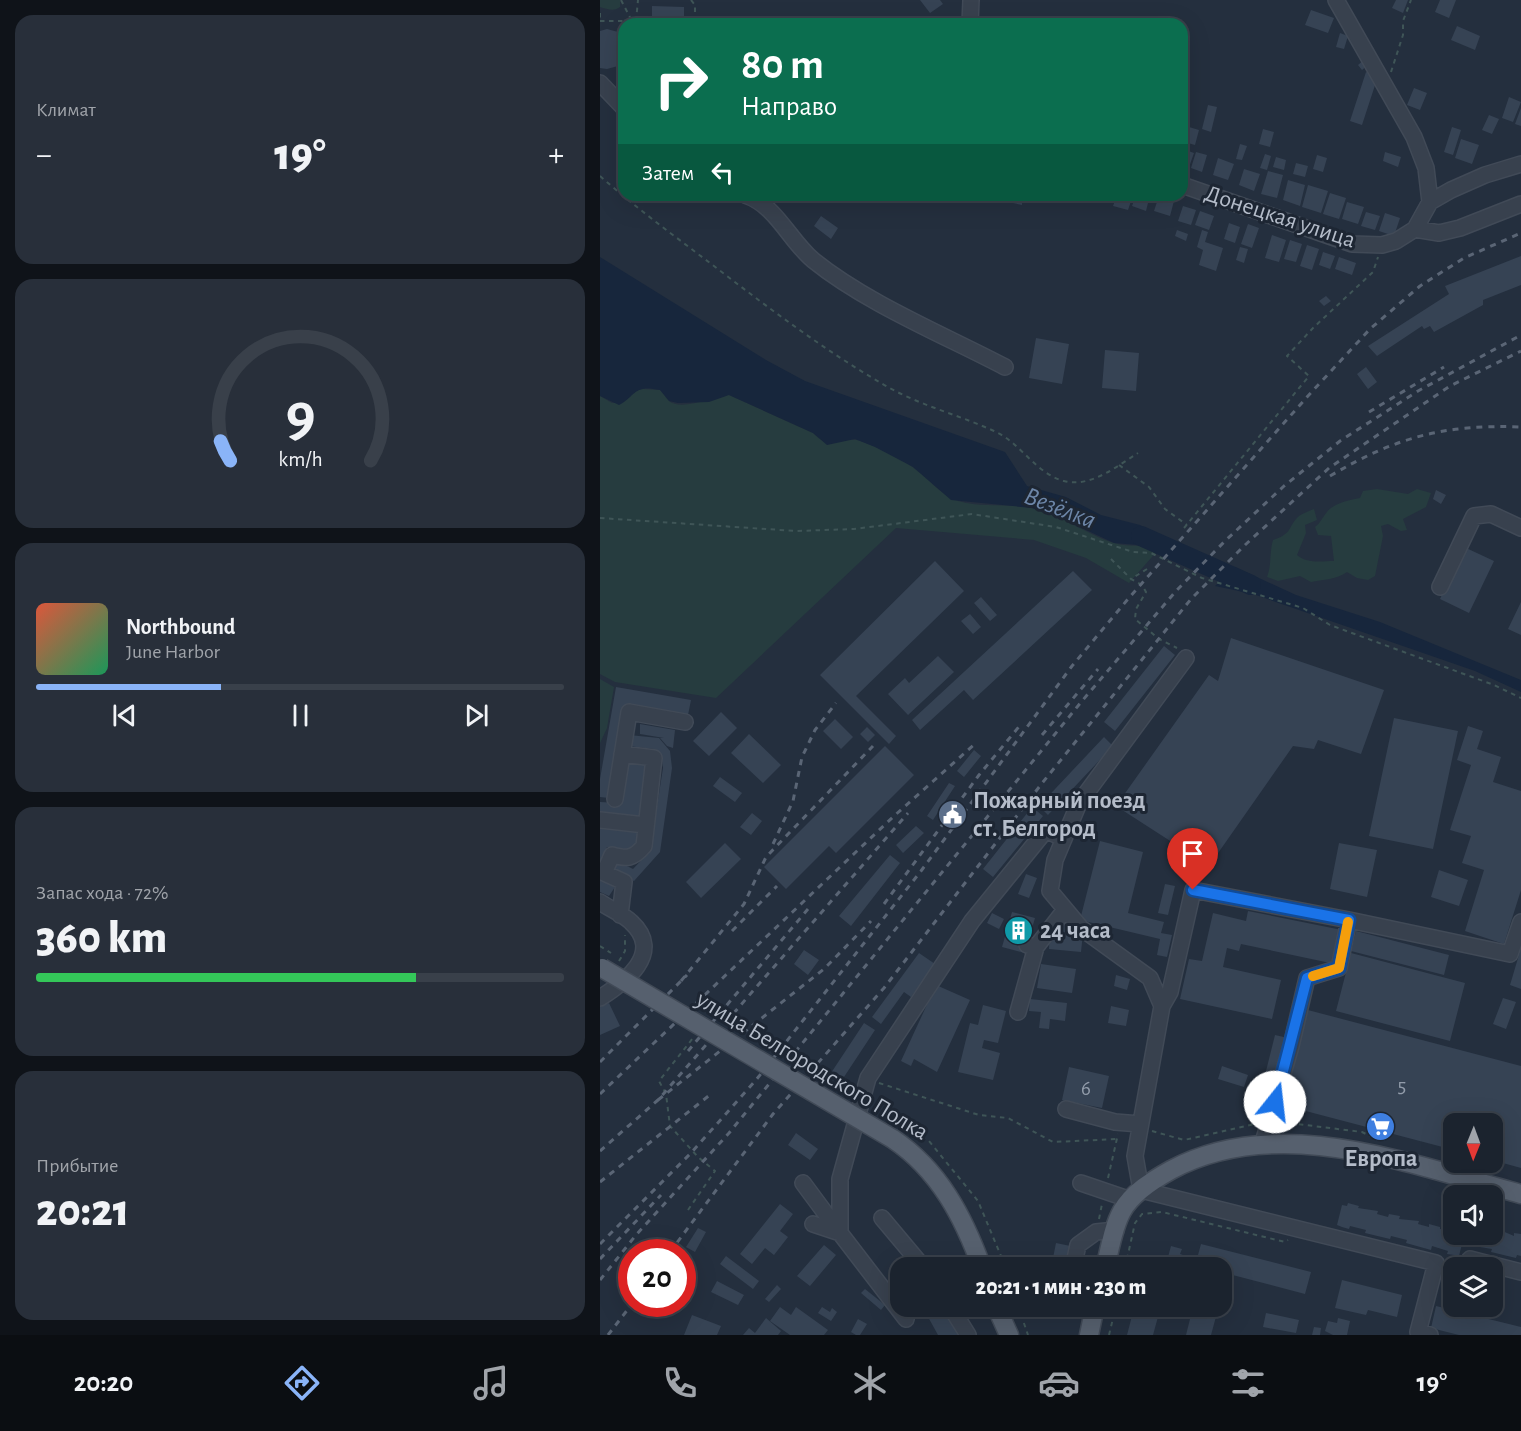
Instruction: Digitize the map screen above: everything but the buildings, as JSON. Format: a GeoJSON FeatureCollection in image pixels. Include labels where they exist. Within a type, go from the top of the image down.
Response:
{"type":"FeatureCollection","features":[{"type":"Feature","properties":{"kind":"main road","name":"улица Белгородского Полка"},"geometry":{"type":"LineString","coordinates":[[605,964],[896,1133],[937,1179],[959,1212],[977,1257]]}},
{"type":"Feature","properties":{"kind":"main road"},"geometry":{"type":"LineString","coordinates":[[1108,1257],[1123,1210],[1136,1195],[1192,1159],[1262,1146],[1311,1144],[1382,1158],[1521,1194]]}},
{"type":"Feature","properties":{"kind":"main road"},"geometry":{"type":"LineString","coordinates":[[1089,1335],[1093,1317]]}},
{"type":"Feature","properties":{"kind":"street"},"geometry":{"type":"LineString","coordinates":[[970,18],[971,0]]}},
{"type":"Feature","properties":{"kind":"street"},"geometry":{"type":"LineString","coordinates":[[1336,0],[1414,137],[1426,168],[1430,202]]}},
{"type":"Feature","properties":{"kind":"street"},"geometry":{"type":"LineString","coordinates":[[600,83],[618,102]]}},
{"type":"Feature","properties":{"kind":"street"},"geometry":{"type":"LineString","coordinates":[[1521,164],[1476,179],[1430,202],[1415,229],[1439,233],[1460,228],[1521,204]]}},
{"type":"Feature","properties":{"kind":"street","name":"Донецкая улица"},"geometry":{"type":"LineString","coordinates":[[1188,187],[1353,244],[1382,245],[1396,242],[1415,229]]}},
{"type":"Feature","properties":{"kind":"street"},"geometry":{"type":"LineString","coordinates":[[762,201],[812,259],[852,287],[1005,367]]}},
{"type":"Feature","properties":{"kind":"street"},"geometry":{"type":"LineString","coordinates":[[1440,587],[1473,516],[1491,514],[1521,528]]}},
{"type":"Feature","properties":{"kind":"street"},"geometry":{"type":"LineString","coordinates":[[1162,1006],[1150,978],[1081,927],[1064,911],[1050,891],[1056,860],[1079,803],[1186,658]]}},
{"type":"Feature","properties":{"kind":"street"},"geometry":{"type":"LineString","coordinates":[[615,799],[629,712],[685,722]]}},
{"type":"Feature","properties":{"kind":"street"},"geometry":{"type":"LineString","coordinates":[[621,920],[624,882],[602,872],[612,855],[626,859],[636,856],[644,846],[654,758],[622,754]]}},
{"type":"Feature","properties":{"kind":"street"},"geometry":{"type":"LineString","coordinates":[[600,820],[645,825]]}},
{"type":"Feature","properties":{"kind":"street"},"geometry":{"type":"LineString","coordinates":[[840,1233],[840,1179],[868,1078],[972,921],[1046,830],[1064,839]]}},
{"type":"Feature","properties":{"kind":"street"},"geometry":{"type":"LineString","coordinates":[[1136,1195],[1135,1156],[1162,1006],[1170,992],[1193,890],[1510,954],[1521,922]]}},
{"type":"Feature","properties":{"kind":"street"},"geometry":{"type":"LineString","coordinates":[[600,902],[621,920],[631,922],[641,939],[640,966],[624,982],[600,998]]}},
{"type":"Feature","properties":{"kind":"street"},"geometry":{"type":"LineString","coordinates":[[1018,1012],[1031,946],[1064,911]]}},
{"type":"Feature","properties":{"kind":"street"},"geometry":{"type":"LineString","coordinates":[[1262,1146],[1307,978],[1339,968],[1349,920]]}},
{"type":"Feature","properties":{"kind":"street"},"geometry":{"type":"LineString","coordinates":[[1066,1109],[1115,1122],[1140,1124]]}},
{"type":"Feature","properties":{"kind":"street"},"geometry":{"type":"LineString","coordinates":[[1270,1120],[1286,1144]]}},
{"type":"Feature","properties":{"kind":"street"},"geometry":{"type":"LineString","coordinates":[[803,1183],[906,1319]]}},
{"type":"Feature","properties":{"kind":"street"},"geometry":{"type":"LineString","coordinates":[[1081,1184],[1436,1263],[1418,1332],[1430,1335]]}},
{"type":"Feature","properties":{"kind":"street"},"geometry":{"type":"LineString","coordinates":[[882,1218],[915,1257]]}},
{"type":"Feature","properties":{"kind":"street"},"geometry":{"type":"LineString","coordinates":[[813,1224],[840,1233]]}},
{"type":"Feature","properties":{"kind":"street"},"geometry":{"type":"LineString","coordinates":[[1075,1257],[1078,1245],[1096,1232],[1114,1235]]}},
{"type":"Feature","properties":{"kind":"street"},"geometry":{"type":"LineString","coordinates":[[1503,1267],[1521,1272]]}},
{"type":"Feature","properties":{"kind":"street"},"geometry":{"type":"LineString","coordinates":[[957,1317],[968,1335]]}},
{"type":"Feature","properties":{"kind":"path"},"geometry":{"type":"LineString","coordinates":[[621,0],[632,18]]}},
{"type":"Feature","properties":{"kind":"path"},"geometry":{"type":"LineString","coordinates":[[635,18],[638,0]]}},
{"type":"Feature","properties":{"kind":"path"},"geometry":{"type":"LineString","coordinates":[[691,0],[695,5],[695,18]]}},
{"type":"Feature","properties":{"kind":"path"},"geometry":{"type":"LineString","coordinates":[[1385,89],[1404,35],[1403,21],[1411,0]]}},
{"type":"Feature","properties":{"kind":"path"},"geometry":{"type":"LineString","coordinates":[[600,13],[600,21],[618,22]]}},
{"type":"Feature","properties":{"kind":"path"},"geometry":{"type":"LineString","coordinates":[[600,176],[618,190]]}},
{"type":"Feature","properties":{"kind":"path"},"geometry":{"type":"LineString","coordinates":[[632,201],[798,330],[882,384],[932,408],[995,431],[1012,441],[1040,467],[1063,481],[1083,482],[1138,453]]}},
{"type":"Feature","properties":{"kind":"path"},"geometry":{"type":"LineString","coordinates":[[1119,465],[1149,487],[1165,509],[1186,526],[1309,376],[1287,356],[1312,328],[1373,272],[1382,245]]}},
{"type":"Feature","properties":{"kind":"path"},"geometry":{"type":"LineString","coordinates":[[600,518],[796,531],[855,529],[972,514],[1056,527],[1133,552],[1151,553],[1202,578],[1304,608],[1330,625],[1494,685],[1521,698]]}},
{"type":"Feature","properties":{"kind":"path"},"geometry":{"type":"LineString","coordinates":[[1111,559],[1131,579],[1142,585],[1146,592],[1136,609],[1135,619],[1159,639],[1181,650],[1186,658]]}},
{"type":"Feature","properties":{"kind":"path"},"geometry":{"type":"LineString","coordinates":[[1131,579],[1147,569]]}},
{"type":"Feature","properties":{"kind":"path"},"geometry":{"type":"LineString","coordinates":[[600,946],[605,964],[625,951],[621,920]]}},
{"type":"Feature","properties":{"kind":"path"},"geometry":{"type":"LineString","coordinates":[[688,1210],[715,1171],[698,1157],[670,1126],[666,1094],[659,1081],[694,1036]]}},
{"type":"Feature","properties":{"kind":"path"},"geometry":{"type":"LineString","coordinates":[[868,1078],[890,1089],[979,1115],[1008,1118],[1053,1142],[1117,1139]]}},
{"type":"Feature","properties":{"kind":"path"},"geometry":{"type":"LineString","coordinates":[[896,1133],[929,1141],[978,1201],[1001,1257]]}},
{"type":"Feature","properties":{"kind":"path"},"geometry":{"type":"LineString","coordinates":[[1127,1257],[1135,1223],[1142,1214],[1162,1212],[1285,1242],[1294,1236]]}},
{"type":"Feature","properties":{"kind":"path"},"geometry":{"type":"LineString","coordinates":[[1022,1317],[1028,1335]]}},
{"type":"Feature","properties":{"kind":"path"},"geometry":{"type":"LineString","coordinates":[[1109,1335],[1113,1317]]}},
{"type":"Feature","properties":{"kind":"green space"},"geometry":{"type":"Polygon","coordinates":[[[600,0],[620,0],[620,7],[613,10],[600,7],[600,0]]]}},
{"type":"Feature","properties":{"kind":"green space"},"geometry":{"type":"Polygon","coordinates":[[[642,389],[660,390],[669,401],[682,405],[729,395],[813,433],[826,442],[856,440],[883,450],[910,465],[952,499],[967,503],[1031,508],[1053,515],[1114,543],[1159,549],[1129,583],[1086,558],[1034,540],[896,528],[716,698],[615,682],[600,674],[600,396],[612,403],[624,402],[632,392],[642,389]]]}},
{"type":"Feature","properties":{"kind":"green space"},"geometry":{"type":"Polygon","coordinates":[[[1377,489],[1408,494],[1417,489],[1431,493],[1426,507],[1403,519],[1407,530],[1401,531],[1388,524],[1381,526],[1383,536],[1375,576],[1368,580],[1357,578],[1347,572],[1335,578],[1311,582],[1300,576],[1278,581],[1267,577],[1273,540],[1287,532],[1299,516],[1314,509],[1317,520],[1305,525],[1306,533],[1297,555],[1310,561],[1334,561],[1331,536],[1318,535],[1315,527],[1334,506],[1360,498],[1363,491],[1377,489]]]}},
{"type":"Feature","properties":{"kind":"green space"},"geometry":{"type":"Polygon","coordinates":[[[600,679],[614,687],[607,728],[600,743],[600,679]]]}},
{"type":"Feature","properties":{"kind":"water"},"geometry":{"type":"Polygon","coordinates":[[[600,257],[766,360],[805,381],[1005,452],[1027,486],[1066,497],[1101,515],[1140,525],[1167,538],[1159,549],[1114,543],[1058,517],[1032,508],[951,500],[913,467],[875,447],[855,439],[827,445],[813,433],[729,395],[709,402],[678,403],[669,401],[660,390],[645,389],[636,392],[619,405],[600,396],[600,257]]]}},
{"type":"Feature","properties":{"kind":"water"},"geometry":{"type":"Polygon","coordinates":[[[1235,567],[1296,595],[1380,622],[1521,680],[1521,692],[1475,671],[1253,594],[1215,586],[1235,567]]]}},
{"type":"Feature","properties":{"kind":"waterway","name":"Везёлка"},"geometry":{"type":"LineString","coordinates":[[1141,536],[1251,585]]}},
{"type":"Feature","properties":{"kind":"railway"},"geometry":{"type":"LineString","coordinates":[[600,1244],[691,1153],[756,1080],[921,871],[1072,666],[1128,599],[1307,397],[1370,329],[1420,286],[1464,258],[1521,233]]}},
{"type":"Feature","properties":{"kind":"railway"},"geometry":{"type":"LineString","coordinates":[[600,1280],[636,1235],[729,1133],[1082,701],[1176,591],[1284,486],[1340,441],[1418,391],[1521,335]]}},
{"type":"Feature","properties":{"kind":"railway"},"geometry":{"type":"LineString","coordinates":[[680,1239],[773,1114],[884,988],[1043,782],[1191,599],[1245,545],[1329,468],[1450,386],[1521,351]]}},
{"type":"Feature","properties":{"kind":"railway"},"geometry":{"type":"LineString","coordinates":[[1369,412],[1444,367]]}},
{"type":"Feature","properties":{"kind":"railway"},"geometry":{"type":"LineString","coordinates":[[1330,476],[1377,451],[1422,436],[1468,428],[1521,427]]}},
{"type":"Feature","properties":{"kind":"railway"},"geometry":{"type":"LineString","coordinates":[[1042,735],[1098,669]]}},
{"type":"Feature","properties":{"kind":"railway"},"geometry":{"type":"LineString","coordinates":[[773,844],[793,801],[802,757],[815,730],[836,703]]}},
{"type":"Feature","properties":{"kind":"railway"},"geometry":{"type":"LineString","coordinates":[[884,904],[979,775],[1022,723]]}},
{"type":"Feature","properties":{"kind":"railway"},"geometry":{"type":"LineString","coordinates":[[600,1094],[894,816],[977,742]]}},
{"type":"Feature","properties":{"kind":"railway"},"geometry":{"type":"LineString","coordinates":[[681,981],[744,904],[766,857],[873,746]]}},
{"type":"Feature","properties":{"kind":"railway"},"geometry":{"type":"LineString","coordinates":[[600,1151],[658,1100],[908,813]]}},
{"type":"Feature","properties":{"kind":"railway"},"geometry":{"type":"LineString","coordinates":[[732,931],[777,886]]}},
{"type":"Feature","properties":{"kind":"railway"},"geometry":{"type":"LineString","coordinates":[[688,1051],[808,909]]}},
{"type":"Feature","properties":{"kind":"railway"},"geometry":{"type":"LineString","coordinates":[[658,1100],[824,969],[871,921]]}},
{"type":"Feature","properties":{"kind":"railway"},"geometry":{"type":"LineString","coordinates":[[600,1062],[687,975]]}},
{"type":"Feature","properties":{"kind":"railway"},"geometry":{"type":"LineString","coordinates":[[600,1182],[711,1094]]}},
{"type":"Feature","properties":{"kind":"railway"},"geometry":{"type":"LineString","coordinates":[[600,1259],[661,1195]]}},
{"type":"Feature","properties":{"kind":"railway"},"geometry":{"type":"LineString","coordinates":[[608,1335],[622,1317]]}},
{"type":"Feature","properties":{"kind":"slow traffic"},"geometry":{"type":"LineString","coordinates":[[1313,976],[1339,968],[1348,922]]}},
{"type":"Feature","properties":{"kind":"place","name":"Пожарный поезд ст. Белгород"},"geometry":{"type":"Point","coordinates":[952,815]}},
{"type":"Feature","properties":{"kind":"place","name":"24 часа"},"geometry":{"type":"Point","coordinates":[1019,931]}},
{"type":"Feature","properties":{"kind":"place","name":"Европа"},"geometry":{"type":"Point","coordinates":[1381,1126]}},
{"type":"Feature","properties":{"kind":"route"},"geometry":{"type":"LineString","coordinates":[[1193,890],[1349,920],[1339,968],[1307,978],[1275,1102]]}}]}
